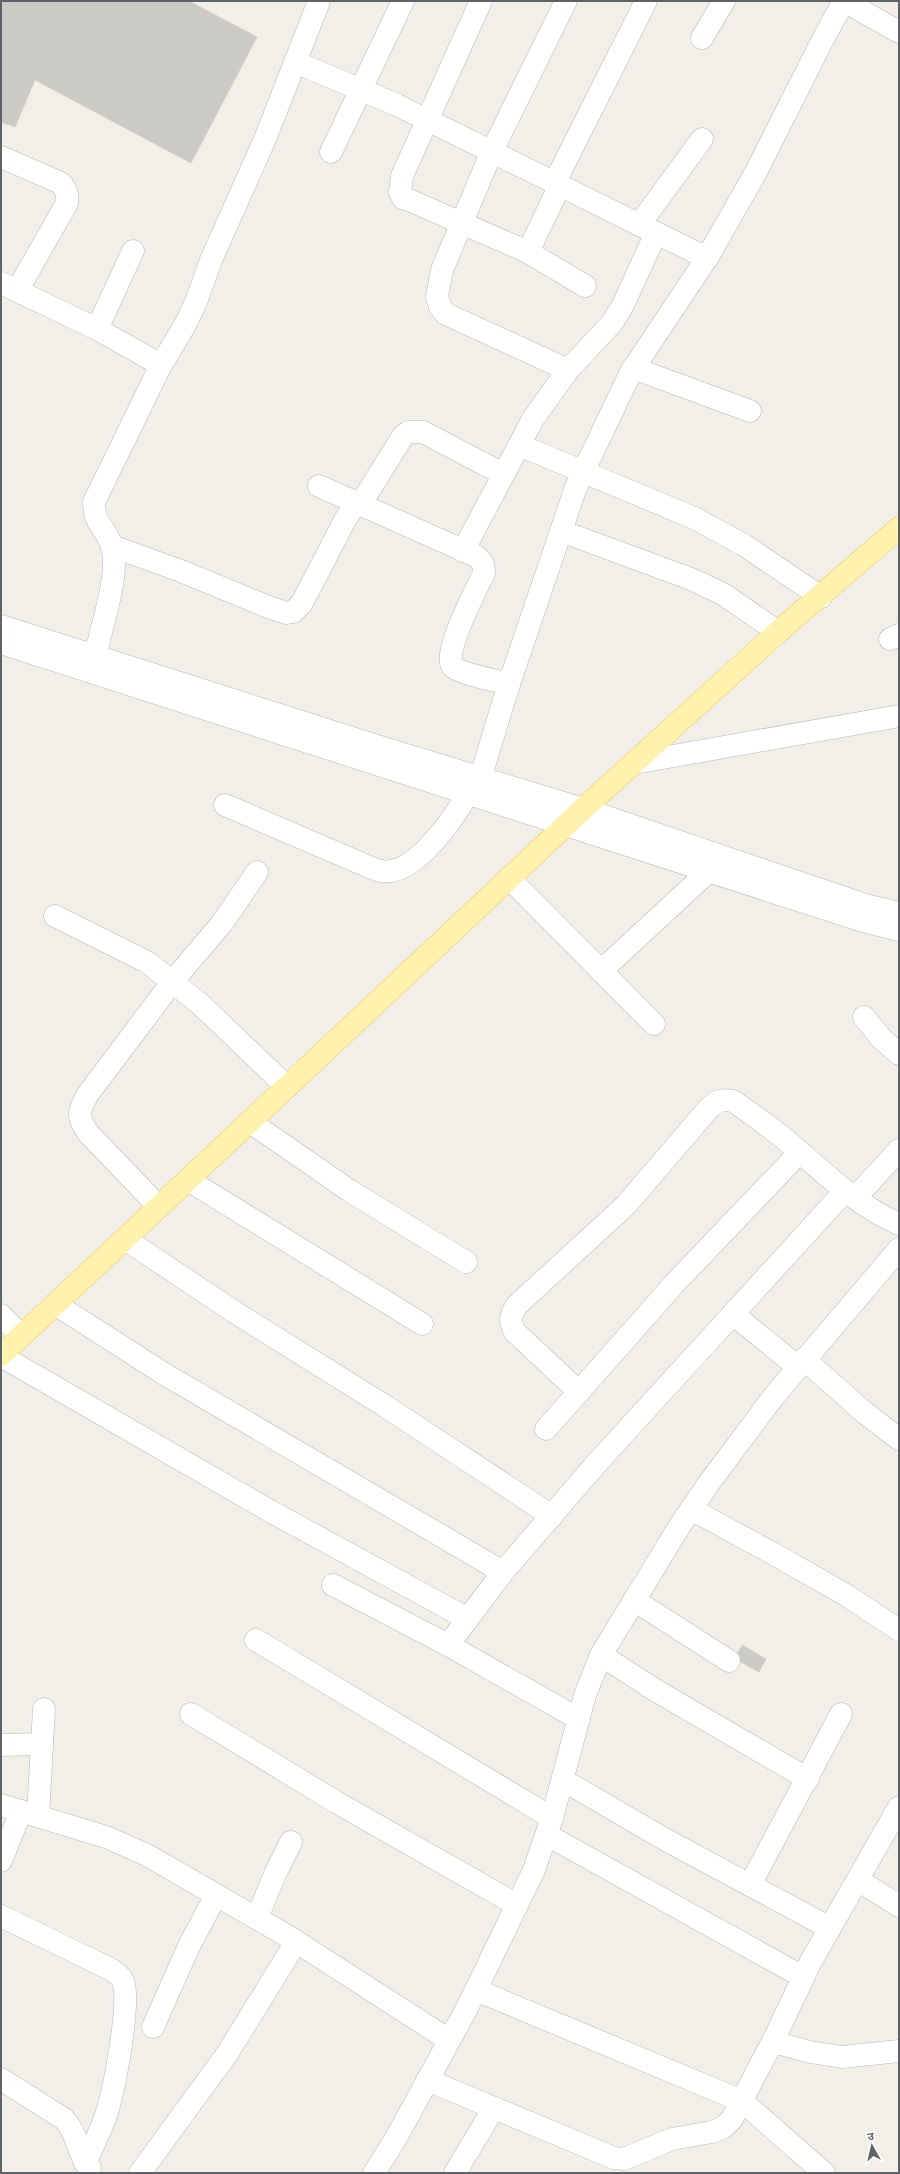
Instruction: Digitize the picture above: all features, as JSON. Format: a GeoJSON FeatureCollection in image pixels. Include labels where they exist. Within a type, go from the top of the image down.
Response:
{"type":"FeatureCollection","features":[{"type":"Feature","properties":{"kind":"main road"},"geometry":{"type":"LineString","coordinates":[[1,1355],[583,809],[778,632],[822,597],[899,528]]}},
{"type":"Feature","properties":{"kind":"street"},"geometry":{"type":"LineString","coordinates":[[331,152],[403,1]]}},
{"type":"Feature","properties":{"kind":"street"},"geometry":{"type":"LineString","coordinates":[[481,1],[426,119],[402,176],[400,192],[403,198],[528,252],[585,286]]}},
{"type":"Feature","properties":{"kind":"street"},"geometry":{"type":"LineString","coordinates":[[566,1],[492,151],[437,285],[436,296],[440,307],[446,314],[568,370]]}},
{"type":"Feature","properties":{"kind":"street"},"geometry":{"type":"LineString","coordinates":[[528,252],[557,184],[646,1]]}},
{"type":"Feature","properties":{"kind":"street"},"geometry":{"type":"LineString","coordinates":[[702,38],[724,1]]}},
{"type":"Feature","properties":{"kind":"street"},"geometry":{"type":"LineString","coordinates":[[225,805],[372,868],[389,872],[409,863],[440,836],[474,790],[561,531],[584,472],[633,368],[706,258],[756,172],[822,41],[844,1],[899,32]]}},
{"type":"Feature","properties":{"kind":"street"},"geometry":{"type":"LineString","coordinates":[[95,656],[113,576],[112,546],[97,522],[94,513],[94,502],[161,365],[185,325],[196,302],[211,260],[265,139],[318,4]]}},
{"type":"Feature","properties":{"kind":"street"},"geometry":{"type":"LineString","coordinates":[[295,62],[426,119],[706,258]]}},
{"type":"Feature","properties":{"kind":"street"},"geometry":{"type":"LineString","coordinates":[[463,551],[533,419],[568,370],[612,323],[623,305],[647,229],[702,139]]}},
{"type":"Feature","properties":{"kind":"street"},"geometry":{"type":"LineString","coordinates":[[1,157],[61,183],[68,196],[67,203],[9,287],[97,330],[161,365]]}},
{"type":"Feature","properties":{"kind":"street"},"geometry":{"type":"LineString","coordinates":[[97,330],[133,251]]}},
{"type":"Feature","properties":{"kind":"street"},"geometry":{"type":"LineString","coordinates":[[633,368],[750,411]]}},
{"type":"Feature","properties":{"kind":"street"},"geometry":{"type":"LineString","coordinates":[[112,546],[181,571],[270,608],[287,613],[293,612],[302,603],[345,520],[358,504],[402,436],[408,432],[424,432],[503,474]]}},
{"type":"Feature","properties":{"kind":"street"},"geometry":{"type":"LineString","coordinates":[[519,445],[694,518],[744,545],[822,597]]}},
{"type":"Feature","properties":{"kind":"street"},"geometry":{"type":"LineString","coordinates":[[319,486],[463,551],[481,561],[484,565],[484,573],[452,644],[450,661],[453,667],[463,672],[509,684]]}},
{"type":"Feature","properties":{"kind":"street"},"geometry":{"type":"LineString","coordinates":[[561,531],[683,576],[723,594],[778,632]]}},
{"type":"Feature","properties":{"kind":"street"},"geometry":{"type":"LineString","coordinates":[[1,626],[95,656],[474,790],[565,826],[860,920],[899,930]]}},
{"type":"Feature","properties":{"kind":"street"},"geometry":{"type":"LineString","coordinates":[[1,643],[474,790],[583,809],[865,905],[899,913]]}},
{"type":"Feature","properties":{"kind":"street"},"geometry":{"type":"LineString","coordinates":[[634,763],[899,716]]}},
{"type":"Feature","properties":{"kind":"street"},"geometry":{"type":"LineString","coordinates":[[601,971],[709,871]]}},
{"type":"Feature","properties":{"kind":"street"},"geometry":{"type":"LineString","coordinates":[[159,1207],[89,1134],[81,1123],[79,1113],[88,1094],[173,981],[223,922],[257,872]]}},
{"type":"Feature","properties":{"kind":"street"},"geometry":{"type":"LineString","coordinates":[[510,878],[654,1024]]}},
{"type":"Feature","properties":{"kind":"street"},"geometry":{"type":"LineString","coordinates":[[55,916],[128,951],[173,981],[199,1003],[287,1087]]}},
{"type":"Feature","properties":{"kind":"street"},"geometry":{"type":"LineString","coordinates":[[864,1017],[881,1038],[899,1054]]}},
{"type":"Feature","properties":{"kind":"street"},"geometry":{"type":"LineString","coordinates":[[579,1392],[515,1332],[510,1324],[510,1316],[517,1305],[626,1205],[709,1108],[717,1102],[724,1100],[733,1101],[800,1152],[836,1185],[885,1218],[899,1223]]}},
{"type":"Feature","properties":{"kind":"street"},"geometry":{"type":"LineString","coordinates":[[250,1122],[350,1191],[466,1262]]}},
{"type":"Feature","properties":{"kind":"street"},"geometry":{"type":"LineString","coordinates":[[448,1645],[503,1572],[596,1464],[734,1315],[850,1194],[899,1150]]}},
{"type":"Feature","properties":{"kind":"street"},"geometry":{"type":"LineString","coordinates":[[546,1429],[717,1238],[800,1152]]}},
{"type":"Feature","properties":{"kind":"street"},"geometry":{"type":"LineString","coordinates":[[188,1180],[422,1324]]}},
{"type":"Feature","properties":{"kind":"street"},"geometry":{"type":"LineString","coordinates":[[124,1239],[236,1313],[385,1406],[552,1516]]}},
{"type":"Feature","properties":{"kind":"street"},"geometry":{"type":"LineString","coordinates":[[374,2173],[476,1990],[534,1870],[550,1827],[591,1677],[601,1655],[691,1509],[774,1396],[899,1249]]}},
{"type":"Feature","properties":{"kind":"street"},"geometry":{"type":"LineString","coordinates":[[55,1304],[166,1375],[503,1572]]}},
{"type":"Feature","properties":{"kind":"street"},"geometry":{"type":"LineString","coordinates":[[1,1315],[21,1336]]}},
{"type":"Feature","properties":{"kind":"street"},"geometry":{"type":"LineString","coordinates":[[734,1315],[801,1363],[865,1413],[897,1433]]}},
{"type":"Feature","properties":{"kind":"street"},"geometry":{"type":"LineString","coordinates":[[1,1355],[270,1511],[468,1619]]}},
{"type":"Feature","properties":{"kind":"street"},"geometry":{"type":"LineString","coordinates":[[691,1509],[846,1595],[899,1630]]}},
{"type":"Feature","properties":{"kind":"street"},"geometry":{"type":"LineString","coordinates":[[333,1585],[448,1645],[579,1719]]}},
{"type":"Feature","properties":{"kind":"street"},"geometry":{"type":"LineString","coordinates":[[634,1600],[729,1661]]}},
{"type":"Feature","properties":{"kind":"street"},"geometry":{"type":"LineString","coordinates":[[256,1640],[550,1827],[803,1978]]}},
{"type":"Feature","properties":{"kind":"street"},"geometry":{"type":"LineString","coordinates":[[601,1655],[655,1690],[808,1779]]}},
{"type":"Feature","properties":{"kind":"street"},"geometry":{"type":"LineString","coordinates":[[1,1861],[20,1811],[42,1744],[44,1709]]}},
{"type":"Feature","properties":{"kind":"street"},"geometry":{"type":"LineString","coordinates":[[191,1714],[336,1802],[517,1905]]}},
{"type":"Feature","properties":{"kind":"street"},"geometry":{"type":"LineString","coordinates":[[750,1885],[808,1779],[841,1714]]}},
{"type":"Feature","properties":{"kind":"street"},"geometry":{"type":"LineString","coordinates":[[1,1745],[42,1744]]}},
{"type":"Feature","properties":{"kind":"street"},"geometry":{"type":"LineString","coordinates":[[563,1780],[830,1928]]}},
{"type":"Feature","properties":{"kind":"street"},"geometry":{"type":"LineString","coordinates":[[427,2080],[494,2108],[620,2166],[624,2159],[672,2139],[712,2132],[724,2127],[732,2119],[742,2101],[773,2042],[803,1978],[899,1807]]}},
{"type":"Feature","properties":{"kind":"street"},"geometry":{"type":"LineString","coordinates":[[20,1811],[106,1837],[147,1855],[257,1918],[449,2040]]}},
{"type":"Feature","properties":{"kind":"street"},"geometry":{"type":"LineString","coordinates":[[257,1918],[275,1874],[291,1842]]}},
{"type":"Feature","properties":{"kind":"street"},"geometry":{"type":"LineString","coordinates":[[858,1880],[899,1906]]}},
{"type":"Feature","properties":{"kind":"street"},"geometry":{"type":"LineString","coordinates":[[153,2027],[189,1946],[216,1895]]}},
{"type":"Feature","properties":{"kind":"street"},"geometry":{"type":"LineString","coordinates":[[1,1916],[112,1970],[123,1979],[125,1991],[123,2028],[116,2075],[90,2168]]}},
{"type":"Feature","properties":{"kind":"street"},"geometry":{"type":"LineString","coordinates":[[140,2173],[227,2054],[296,1942]]}},
{"type":"Feature","properties":{"kind":"street"},"geometry":{"type":"LineString","coordinates":[[476,1990],[742,2101],[824,2173]]}},
{"type":"Feature","properties":{"kind":"street"},"geometry":{"type":"LineString","coordinates":[[773,2042],[810,2052],[842,2057],[899,2050]]}},
{"type":"Feature","properties":{"kind":"street"},"geometry":{"type":"LineString","coordinates":[[1,2079],[64,2119],[71,2126],[90,2168]]}},
{"type":"Feature","properties":{"kind":"street"},"geometry":{"type":"LineString","coordinates":[[455,2173],[494,2108]]}},
{"type":"Feature","properties":{"kind":"building"},"geometry":{"type":"Polygon","coordinates":[[[1,1],[189,1],[257,37],[191,163],[35,80],[15,127],[1,122],[1,1]]]}},
{"type":"Feature","properties":{"kind":"building"},"geometry":{"type":"Polygon","coordinates":[[[742,1645],[766,1659],[759,1672],[741,1662],[738,1653],[742,1645]]]}}]}
